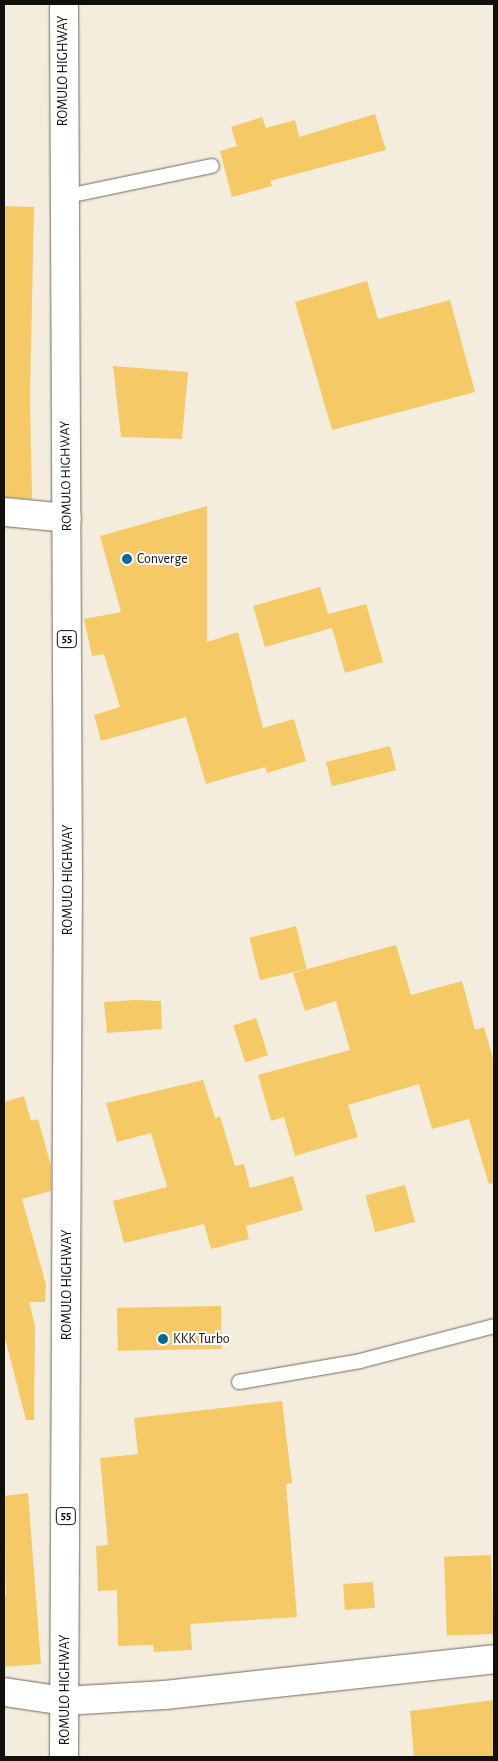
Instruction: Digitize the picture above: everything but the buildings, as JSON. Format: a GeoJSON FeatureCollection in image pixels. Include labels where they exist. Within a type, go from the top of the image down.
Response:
{"type":"FeatureCollection","features":[{"type":"Feature","properties":{"kind":"main road","name":"ROMULO HIGHWAY"},"geometry":{"type":"LineString","coordinates":[[64,4],[63,197],[67,518],[64,1757]]}},
{"type":"Feature","properties":{"kind":"main road"},"geometry":{"type":"LineString","coordinates":[[4,512],[67,518]]}},
{"type":"Feature","properties":{"kind":"main road"},"geometry":{"type":"LineString","coordinates":[[4,1692],[64,1700],[165,1695],[494,1659]]}},
{"type":"Feature","properties":{"kind":"lane"},"geometry":{"type":"LineString","coordinates":[[63,197],[212,166]]}},
{"type":"Feature","properties":{"kind":"lane"},"geometry":{"type":"LineString","coordinates":[[239,1382],[360,1361],[494,1326]]}},
{"type":"Feature","properties":{"kind":"place","name":"Converge"},"geometry":{"type":"Point","coordinates":[127,559]}},
{"type":"Feature","properties":{"kind":"place","name":"KKK Turbo"},"geometry":{"type":"Point","coordinates":[163,1339]}}]}
